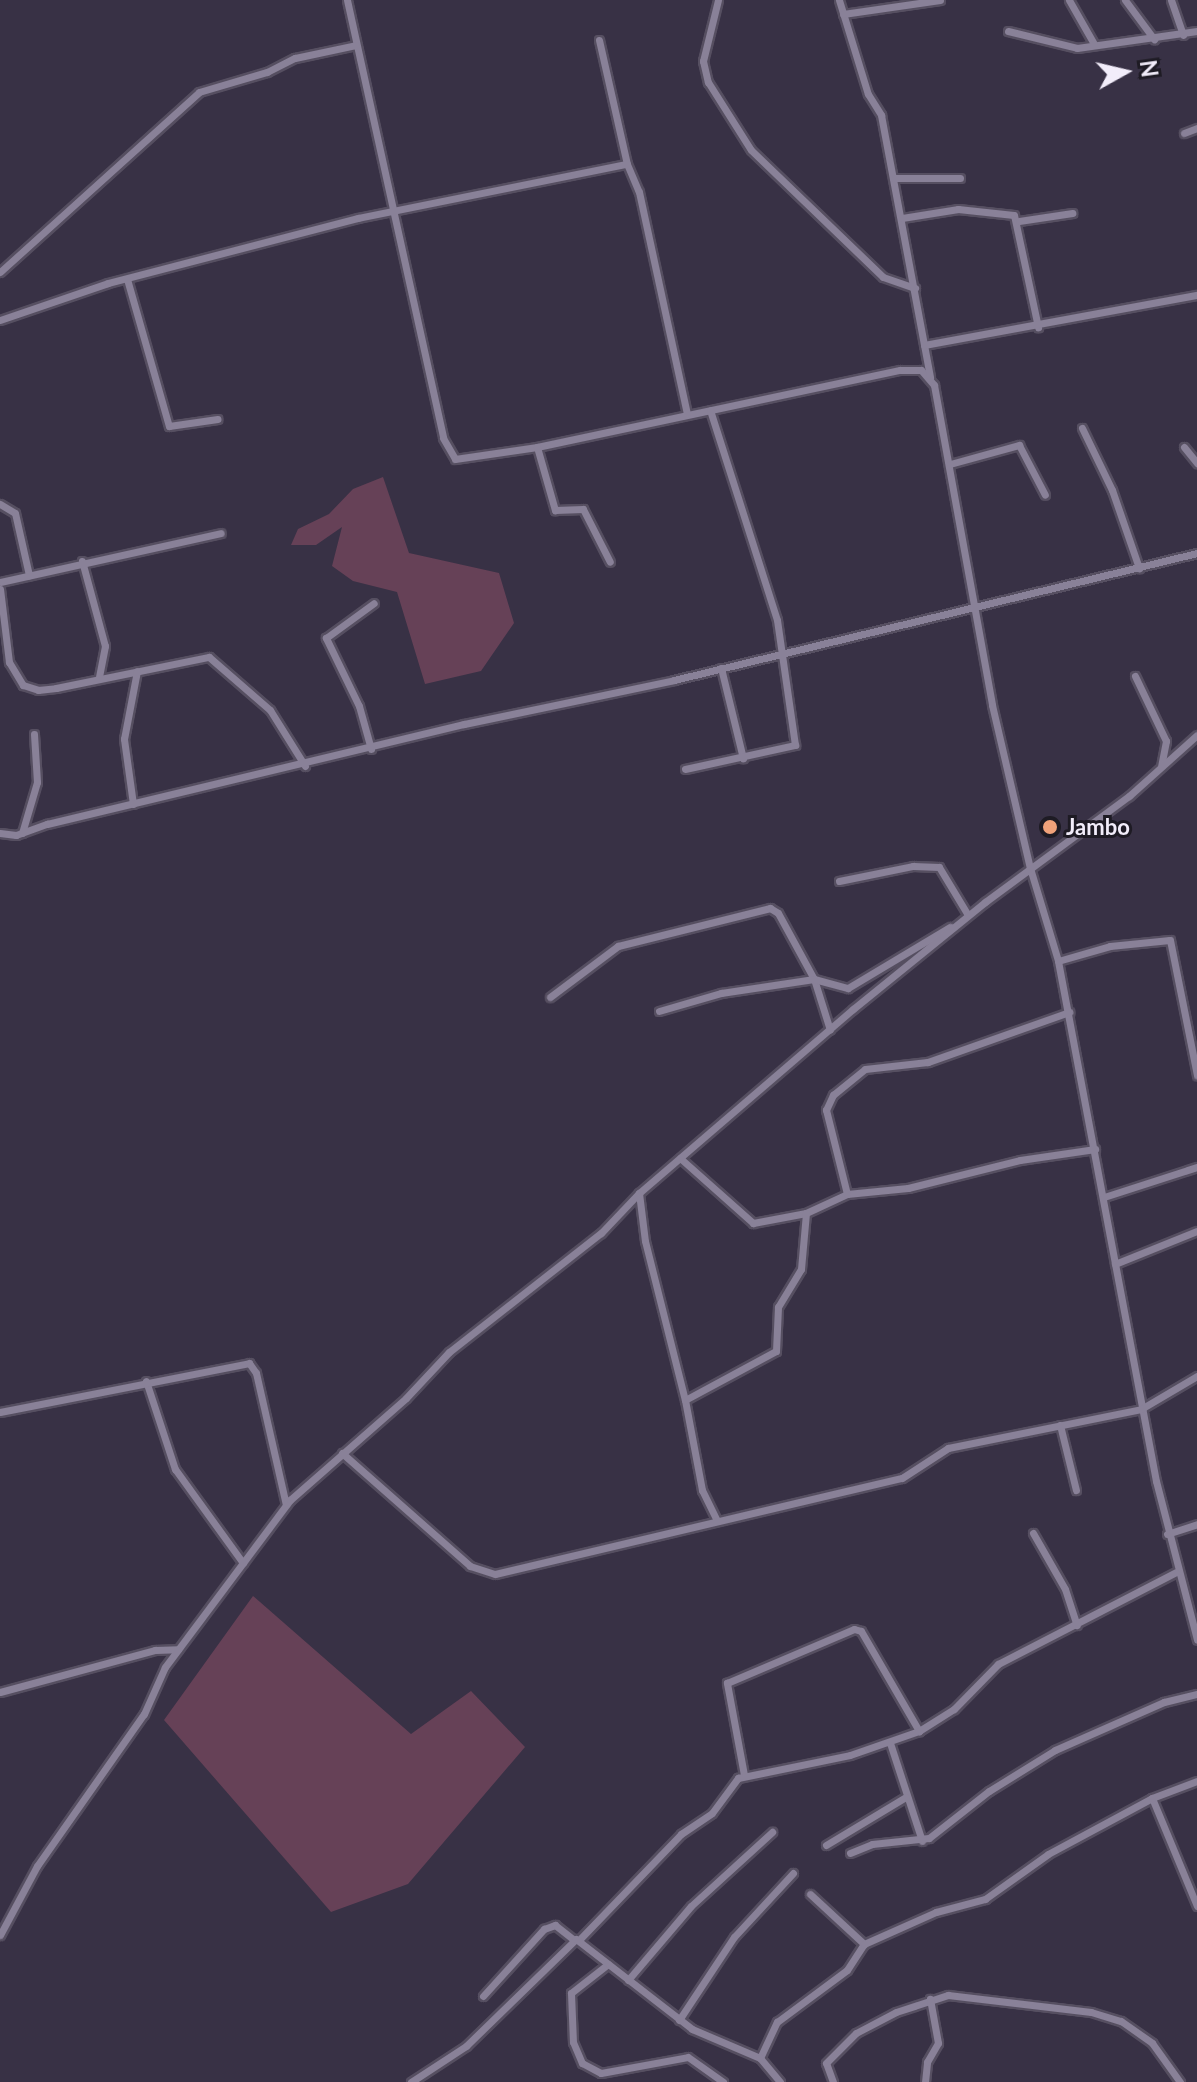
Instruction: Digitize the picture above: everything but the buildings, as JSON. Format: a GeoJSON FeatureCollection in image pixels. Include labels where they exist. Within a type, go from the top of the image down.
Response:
{"type":"FeatureCollection","features":[{"type":"Feature","properties":{"kind":"street"},"geometry":{"type":"LineString","coordinates":[[347,0],[448,452],[463,461],[900,370],[921,370],[930,378]]}},
{"type":"Feature","properties":{"kind":"street"},"geometry":{"type":"LineString","coordinates":[[718,0],[703,61],[708,82],[751,150],[883,277],[915,288]]}},
{"type":"Feature","properties":{"kind":"street"},"geometry":{"type":"LineString","coordinates":[[839,0],[868,94],[881,115],[895,178],[930,378],[938,396],[975,608],[1030,868],[1058,961],[1069,1012],[1141,1409],[1167,1534],[1197,1640]]}},
{"type":"Feature","properties":{"kind":"street"},"geometry":{"type":"LineString","coordinates":[[843,14],[940,0]]}},
{"type":"Feature","properties":{"kind":"street"},"geometry":{"type":"LineString","coordinates":[[1069,0],[1094,44]]}},
{"type":"Feature","properties":{"kind":"street"},"geometry":{"type":"LineString","coordinates":[[1125,0],[1154,39]]}},
{"type":"Feature","properties":{"kind":"street"},"geometry":{"type":"LineString","coordinates":[[1171,0],[1183,35]]}},
{"type":"Feature","properties":{"kind":"street"},"geometry":{"type":"LineString","coordinates":[[1008,31],[1077,48],[1197,31]]}},
{"type":"Feature","properties":{"kind":"street"},"geometry":{"type":"LineString","coordinates":[[599,40],[627,164],[639,192],[687,414]]}},
{"type":"Feature","properties":{"kind":"street"},"geometry":{"type":"LineString","coordinates":[[0,272],[199,92],[267,72],[295,58],[356,45]]}},
{"type":"Feature","properties":{"kind":"street"},"geometry":{"type":"LineString","coordinates":[[1184,133],[1197,128]]}},
{"type":"Feature","properties":{"kind":"street"},"geometry":{"type":"LineString","coordinates":[[0,320],[127,279],[358,218],[393,215],[627,164]]}},
{"type":"Feature","properties":{"kind":"street"},"geometry":{"type":"LineString","coordinates":[[895,178],[960,178]]}},
{"type":"Feature","properties":{"kind":"street"},"geometry":{"type":"LineString","coordinates":[[902,218],[958,209],[999,210],[1019,221],[1072,213]]}},
{"type":"Feature","properties":{"kind":"street"},"geometry":{"type":"LineString","coordinates":[[1019,221],[1038,327]]}},
{"type":"Feature","properties":{"kind":"street"},"geometry":{"type":"LineString","coordinates":[[127,279],[169,426],[217,419]]}},
{"type":"Feature","properties":{"kind":"street"},"geometry":{"type":"LineString","coordinates":[[924,345],[1038,327],[1197,295]]}},
{"type":"Feature","properties":{"kind":"street"},"geometry":{"type":"LineString","coordinates":[[685,769],[794,748],[768,587],[710,410]]}},
{"type":"Feature","properties":{"kind":"street"},"geometry":{"type":"LineString","coordinates":[[1082,428],[1112,490],[1139,568]]}},
{"type":"Feature","properties":{"kind":"street"},"geometry":{"type":"LineString","coordinates":[[950,464],[1019,445],[1045,495]]}},
{"type":"Feature","properties":{"kind":"street"},"geometry":{"type":"LineString","coordinates":[[537,447],[555,510],[583,509],[610,562]]}},
{"type":"Feature","properties":{"kind":"street"},"geometry":{"type":"LineString","coordinates":[[1184,447],[1197,463]]}},
{"type":"Feature","properties":{"kind":"street"},"geometry":{"type":"LineString","coordinates":[[0,504],[15,513],[29,575]]}},
{"type":"Feature","properties":{"kind":"street"},"geometry":{"type":"LineString","coordinates":[[0,582],[82,561],[221,533]]}},
{"type":"Feature","properties":{"kind":"street"},"geometry":{"type":"LineString","coordinates":[[0,833],[22,833],[133,804],[721,668],[1197,553]]}},
{"type":"Feature","properties":{"kind":"street"},"geometry":{"type":"LineString","coordinates":[[82,561],[105,646],[99,676]]}},
{"type":"Feature","properties":{"kind":"street"},"geometry":{"type":"LineString","coordinates":[[0,589],[9,662],[23,685],[43,690],[197,657],[214,658],[270,710],[305,766]]}},
{"type":"Feature","properties":{"kind":"street"},"geometry":{"type":"LineString","coordinates":[[371,749],[359,706],[326,638],[374,603]]}},
{"type":"Feature","properties":{"kind":"street"},"geometry":{"type":"LineString","coordinates":[[721,668],[743,758]]}},
{"type":"Feature","properties":{"kind":"street"},"geometry":{"type":"LineString","coordinates":[[133,804],[124,739],[137,671]]}},
{"type":"Feature","properties":{"kind":"street"},"geometry":{"type":"LineString","coordinates":[[1135,676],[1166,741],[1160,768]]}},
{"type":"Feature","properties":{"kind":"street"},"geometry":{"type":"LineString","coordinates":[[22,833],[37,782],[34,734]]}},
{"type":"Feature","properties":{"kind":"street"},"geometry":{"type":"LineString","coordinates":[[0,1935],[37,1866],[139,1721],[178,1649],[286,1505],[406,1398],[449,1352],[601,1233],[639,1193],[968,915],[1160,768],[1197,735]]}},
{"type":"Feature","properties":{"kind":"street"},"geometry":{"type":"LineString","coordinates":[[839,881],[913,866],[939,867],[968,915]]}},
{"type":"Feature","properties":{"kind":"street"},"geometry":{"type":"LineString","coordinates":[[550,997],[618,946],[651,941],[758,909],[778,913],[814,979],[830,1030]]}},
{"type":"Feature","properties":{"kind":"street"},"geometry":{"type":"LineString","coordinates":[[659,1011],[721,993],[814,979],[848,988],[956,925]]}},
{"type":"Feature","properties":{"kind":"street"},"geometry":{"type":"LineString","coordinates":[[1058,961],[1110,946],[1170,940],[1197,1075]]}},
{"type":"Feature","properties":{"kind":"street"},"geometry":{"type":"LineString","coordinates":[[847,1194],[826,1110],[833,1095],[865,1069],[928,1062],[1069,1012]]}},
{"type":"Feature","properties":{"kind":"street"},"geometry":{"type":"LineString","coordinates":[[680,1158],[747,1222],[806,1213],[847,1194],[908,1188],[1020,1160],[1095,1149]]}},
{"type":"Feature","properties":{"kind":"street"},"geometry":{"type":"LineString","coordinates":[[1104,1197],[1197,1167]]}},
{"type":"Feature","properties":{"kind":"street"},"geometry":{"type":"LineString","coordinates":[[639,1193],[645,1241],[685,1400],[706,1507],[717,1521]]}},
{"type":"Feature","properties":{"kind":"street"},"geometry":{"type":"LineString","coordinates":[[685,1400],[776,1351],[778,1307],[801,1269],[806,1213]]}},
{"type":"Feature","properties":{"kind":"street"},"geometry":{"type":"LineString","coordinates":[[1115,1264],[1197,1231]]}},
{"type":"Feature","properties":{"kind":"street"},"geometry":{"type":"LineString","coordinates":[[0,1412],[230,1364],[253,1366],[286,1505]]}},
{"type":"Feature","properties":{"kind":"street"},"geometry":{"type":"LineString","coordinates":[[342,1453],[470,1566],[487,1574],[902,1478],[958,1445],[1141,1409],[1197,1376]]}},
{"type":"Feature","properties":{"kind":"street"},"geometry":{"type":"LineString","coordinates":[[146,1381],[175,1469],[243,1563]]}},
{"type":"Feature","properties":{"kind":"street"},"geometry":{"type":"LineString","coordinates":[[1060,1425],[1076,1490]]}},
{"type":"Feature","properties":{"kind":"street"},"geometry":{"type":"LineString","coordinates":[[1167,1534],[1197,1524]]}},
{"type":"Feature","properties":{"kind":"street"},"geometry":{"type":"LineString","coordinates":[[1033,1533],[1065,1589],[1077,1625]]}},
{"type":"Feature","properties":{"kind":"street"},"geometry":{"type":"LineString","coordinates":[[411,2082],[466,2046],[681,1834],[712,1813],[744,1775],[890,1743],[919,1731],[954,1709],[998,1664],[1176,1572]]}},
{"type":"Feature","properties":{"kind":"street"},"geometry":{"type":"LineString","coordinates":[[744,1775],[727,1683],[854,1629],[861,1631],[919,1731]]}},
{"type":"Feature","properties":{"kind":"street"},"geometry":{"type":"LineString","coordinates":[[0,1692],[155,1650],[178,1649]]}},
{"type":"Feature","properties":{"kind":"street"},"geometry":{"type":"LineString","coordinates":[[850,1853],[872,1844],[922,1841],[1055,1750],[1164,1702],[1197,1694]]}},
{"type":"Feature","properties":{"kind":"street"},"geometry":{"type":"LineString","coordinates":[[890,1743],[922,1841]]}},
{"type":"Feature","properties":{"kind":"street"},"geometry":{"type":"LineString","coordinates":[[760,2058],[777,2022],[847,1970],[864,1944],[936,1912],[985,1899],[1048,1854],[1152,1798],[1197,1781]]}},
{"type":"Feature","properties":{"kind":"street"},"geometry":{"type":"LineString","coordinates":[[826,1845],[906,1797]]}},
{"type":"Feature","properties":{"kind":"street"},"geometry":{"type":"LineString","coordinates":[[1152,1798],[1197,1906]]}},
{"type":"Feature","properties":{"kind":"street"},"geometry":{"type":"LineString","coordinates":[[628,1980],[691,1906],[772,1832]]}},
{"type":"Feature","properties":{"kind":"street"},"geometry":{"type":"LineString","coordinates":[[679,2020],[734,1937],[793,1873]]}},
{"type":"Feature","properties":{"kind":"street"},"geometry":{"type":"LineString","coordinates":[[810,1894],[864,1944]]}},
{"type":"Feature","properties":{"kind":"street"},"geometry":{"type":"LineString","coordinates":[[483,1996],[544,1929],[555,1925],[679,2020],[760,2058],[780,2082]]}},
{"type":"Feature","properties":{"kind":"street"},"geometry":{"type":"LineString","coordinates":[[608,1964],[575,1988],[570,2000],[573,2042],[582,2063],[601,2073],[688,2057],[723,2082]]}},
{"type":"Feature","properties":{"kind":"street"},"geometry":{"type":"LineString","coordinates":[[833,2082],[826,2063],[845,2042],[870,2025],[930,1999],[948,1995],[1012,2001],[1106,2016],[1141,2033],[1180,2082]]}},
{"type":"Feature","properties":{"kind":"street"},"geometry":{"type":"LineString","coordinates":[[925,2082],[938,2043],[930,1999]]}},
{"type":"Feature","properties":{"kind":"shaded area"},"geometry":{"type":"Polygon","coordinates":[[[383,477],[409,553],[499,573],[514,623],[481,671],[425,684],[397,592],[353,581],[332,566],[342,527],[316,545],[291,545],[298,529],[329,514],[353,489],[383,477]]]}},
{"type":"Feature","properties":{"kind":"shaded area"},"geometry":{"type":"Polygon","coordinates":[[[253,1596],[411,1734],[471,1691],[525,1747],[408,1884],[331,1912],[164,1720],[253,1596]]]}},
{"type":"Feature","properties":{"kind":"place","name":"Jambo"},"geometry":{"type":"Point","coordinates":[1050,827]}}]}
